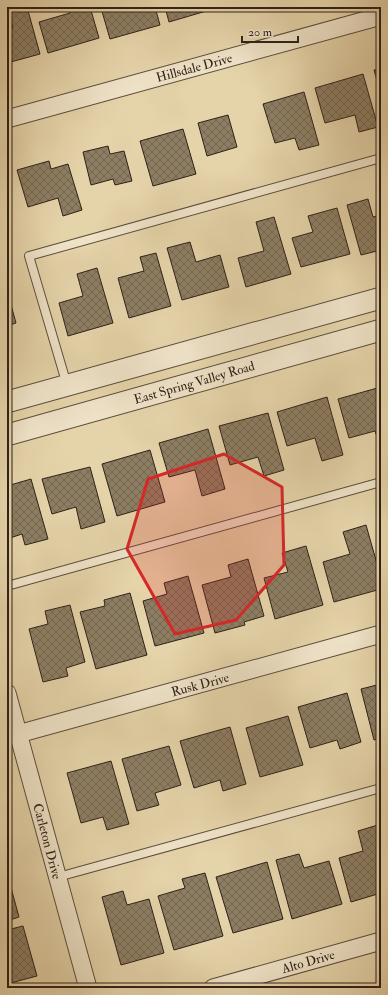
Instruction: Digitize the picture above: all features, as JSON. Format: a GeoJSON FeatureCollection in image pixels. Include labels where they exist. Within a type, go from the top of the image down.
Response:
{"type":"FeatureCollection","features":[{"type":"Feature","properties":{"kind":"street","name":"Hillsdale Drive"},"geometry":{"type":"LineString","coordinates":[[7,119],[381,16]]}},
{"type":"Feature","properties":{"kind":"street"},"geometry":{"type":"LineString","coordinates":[[7,402],[381,298]]}},
{"type":"Feature","properties":{"kind":"street","name":"East Spring Valley Road"},"geometry":{"type":"LineString","coordinates":[[7,435],[381,330]]}},
{"type":"Feature","properties":{"kind":"street","name":"Rusk Drive"},"geometry":{"type":"LineString","coordinates":[[18,734],[381,634]]}},
{"type":"Feature","properties":{"kind":"street","name":"Carleton Drive"},"geometry":{"type":"LineString","coordinates":[[7,693],[88,988]]}},
{"type":"Feature","properties":{"kind":"street","name":"Alto Drive"},"geometry":{"type":"LineString","coordinates":[[213,988],[381,941]]}},
{"type":"Feature","properties":{"kind":"lane"},"geometry":{"type":"LineString","coordinates":[[67,385],[29,256],[381,158]]}},
{"type":"Feature","properties":{"kind":"lane"},"geometry":{"type":"LineString","coordinates":[[7,586],[381,482]]}},
{"type":"Feature","properties":{"kind":"lane"},"geometry":{"type":"LineString","coordinates":[[58,877],[381,788]]}},
{"type":"Feature","properties":{"kind":"highlighted area"},"geometry":{"type":"Polygon","coordinates":[[[224,454],[282,487],[284,565],[236,620],[175,634],[127,549],[148,479],[224,454]]]}},
{"type":"Feature","properties":{"kind":"building"},"geometry":{"type":"Polygon","coordinates":[[[7,7],[27,7],[40,54],[7,63],[7,30],[13,28],[7,7]]]}},
{"type":"Feature","properties":{"kind":"building"},"geometry":{"type":"Polygon","coordinates":[[[68,7],[90,7],[99,38],[48,53],[39,22],[70,13],[68,7]]]}},
{"type":"Feature","properties":{"kind":"building"},"geometry":{"type":"Polygon","coordinates":[[[155,7],[160,25],[110,39],[101,8],[155,7]]]}},
{"type":"Feature","properties":{"kind":"building"},"geometry":{"type":"Polygon","coordinates":[[[165,7],[220,7],[169,22],[165,7]]]}},
{"type":"Feature","properties":{"kind":"building"},"geometry":{"type":"Polygon","coordinates":[[[381,69],[381,94],[374,70],[381,69]]]}},
{"type":"Feature","properties":{"kind":"building"},"geometry":{"type":"Polygon","coordinates":[[[363,74],[378,127],[359,132],[355,115],[325,123],[315,88],[363,74]]]}},
{"type":"Feature","properties":{"kind":"building"},"geometry":{"type":"Polygon","coordinates":[[[304,92],[319,145],[299,150],[295,138],[275,143],[263,104],[304,92]]]}},
{"type":"Feature","properties":{"kind":"building"},"geometry":{"type":"Polygon","coordinates":[[[228,115],[237,147],[207,156],[198,123],[228,115]]]}},
{"type":"Feature","properties":{"kind":"building"},"geometry":{"type":"Polygon","coordinates":[[[183,129],[196,174],[153,186],[140,141],[183,129]]]}},
{"type":"Feature","properties":{"kind":"building"},"geometry":{"type":"Polygon","coordinates":[[[108,146],[110,154],[124,151],[132,181],[115,185],[113,179],[91,185],[83,152],[108,146]]]}},
{"type":"Feature","properties":{"kind":"building"},"geometry":{"type":"Polygon","coordinates":[[[49,161],[51,169],[68,164],[82,210],[63,216],[58,198],[28,207],[17,170],[49,161]]]}},
{"type":"Feature","properties":{"kind":"building"},"geometry":{"type":"Polygon","coordinates":[[[368,199],[373,217],[381,215],[381,250],[361,255],[347,205],[368,199]]]}},
{"type":"Feature","properties":{"kind":"building"},"geometry":{"type":"Polygon","coordinates":[[[337,208],[350,254],[301,267],[292,238],[313,232],[308,216],[337,208]]]}},
{"type":"Feature","properties":{"kind":"building"},"geometry":{"type":"Polygon","coordinates":[[[274,217],[291,274],[246,287],[238,258],[264,251],[256,222],[274,217]]]}},
{"type":"Feature","properties":{"kind":"building"},"geometry":{"type":"Polygon","coordinates":[[[190,242],[196,262],[220,255],[229,287],[182,300],[167,248],[190,242]]]}},
{"type":"Feature","properties":{"kind":"building"},"geometry":{"type":"Polygon","coordinates":[[[156,253],[171,306],[129,318],[118,278],[144,271],[140,257],[156,253]]]}},
{"type":"Feature","properties":{"kind":"building"},"geometry":{"type":"Polygon","coordinates":[[[97,268],[113,323],[68,336],[59,303],[83,296],[77,274],[97,268]]]}},
{"type":"Feature","properties":{"kind":"building"},"geometry":{"type":"Polygon","coordinates":[[[10,301],[16,323],[7,326],[7,302],[10,301]]]}},
{"type":"Feature","properties":{"kind":"building"},"geometry":{"type":"Polygon","coordinates":[[[381,387],[381,443],[379,443],[375,431],[349,438],[338,399],[381,387]]]}},
{"type":"Feature","properties":{"kind":"building"},"geometry":{"type":"Polygon","coordinates":[[[327,397],[343,455],[322,461],[315,438],[287,446],[277,412],[327,397]]]}},
{"type":"Feature","properties":{"kind":"building"},"geometry":{"type":"Polygon","coordinates":[[[268,413],[284,470],[264,476],[258,457],[230,465],[219,426],[268,413]]]}},
{"type":"Feature","properties":{"kind":"building"},"geometry":{"type":"Polygon","coordinates":[[[208,429],[225,489],[202,496],[195,470],[169,477],[159,443],[208,429]]]}},
{"type":"Feature","properties":{"kind":"building"},"geometry":{"type":"Polygon","coordinates":[[[150,450],[165,502],[117,516],[102,464],[150,450]]]}},
{"type":"Feature","properties":{"kind":"building"},"geometry":{"type":"Polygon","coordinates":[[[90,467],[105,522],[81,529],[76,507],[52,514],[42,479],[90,467]]]}},
{"type":"Feature","properties":{"kind":"building"},"geometry":{"type":"Polygon","coordinates":[[[31,479],[48,539],[25,545],[22,534],[7,539],[7,486],[31,479]]]}},
{"type":"Feature","properties":{"kind":"building"},"geometry":{"type":"Polygon","coordinates":[[[366,525],[381,578],[381,589],[334,602],[323,562],[350,554],[343,532],[366,525]]]}},
{"type":"Feature","properties":{"kind":"building"},"geometry":{"type":"Polygon","coordinates":[[[306,546],[323,605],[275,619],[264,578],[288,572],[282,553],[306,546]]]}},
{"type":"Feature","properties":{"kind":"building"},"geometry":{"type":"Polygon","coordinates":[[[248,559],[264,616],[244,622],[245,625],[215,633],[202,585],[231,577],[228,565],[248,559]]]}},
{"type":"Feature","properties":{"kind":"building"},"geometry":{"type":"Polygon","coordinates":[[[188,576],[204,633],[155,646],[143,601],[167,594],[164,583],[188,576]]]}},
{"type":"Feature","properties":{"kind":"building"},"geometry":{"type":"Polygon","coordinates":[[[130,593],[147,655],[96,669],[80,612],[105,606],[104,600],[130,593]]]}},
{"type":"Feature","properties":{"kind":"building"},"geometry":{"type":"Polygon","coordinates":[[[70,605],[85,662],[66,668],[68,676],[43,682],[29,629],[48,624],[45,611],[70,605]]]}},
{"type":"Feature","properties":{"kind":"building"},"geometry":{"type":"Polygon","coordinates":[[[381,684],[381,738],[374,740],[361,689],[381,684]]]}},
{"type":"Feature","properties":{"kind":"building"},"geometry":{"type":"Polygon","coordinates":[[[347,693],[361,742],[340,749],[337,740],[310,748],[298,707],[347,693]]]}},
{"type":"Feature","properties":{"kind":"building"},"geometry":{"type":"Polygon","coordinates":[[[288,716],[303,765],[260,777],[246,728],[288,716]]]}},
{"type":"Feature","properties":{"kind":"building"},"geometry":{"type":"Polygon","coordinates":[[[230,727],[246,784],[223,791],[220,780],[194,788],[180,741],[230,727]]]}},
{"type":"Feature","properties":{"kind":"building"},"geometry":{"type":"Polygon","coordinates":[[[169,746],[181,785],[155,793],[159,805],[137,811],[122,759],[169,746]]]}},
{"type":"Feature","properties":{"kind":"building"},"geometry":{"type":"Polygon","coordinates":[[[111,761],[129,824],[107,830],[103,817],[81,823],[67,773],[111,761]]]}},
{"type":"Feature","properties":{"kind":"building"},"geometry":{"type":"Polygon","coordinates":[[[381,824],[381,893],[351,902],[339,858],[363,851],[358,831],[381,824]]]}},
{"type":"Feature","properties":{"kind":"building"},"geometry":{"type":"Polygon","coordinates":[[[299,854],[304,868],[329,861],[342,904],[292,919],[276,860],[299,854]]]}},
{"type":"Feature","properties":{"kind":"building"},"geometry":{"type":"Polygon","coordinates":[[[267,862],[283,919],[233,933],[216,877],[267,862]]]}},
{"type":"Feature","properties":{"kind":"building"},"geometry":{"type":"Polygon","coordinates":[[[7,873],[19,917],[7,921],[7,873]]]}},
{"type":"Feature","properties":{"kind":"building"},"geometry":{"type":"Polygon","coordinates":[[[205,873],[223,936],[174,950],[158,896],[185,888],[182,879],[205,873]]]}},
{"type":"Feature","properties":{"kind":"building"},"geometry":{"type":"Polygon","coordinates":[[[123,891],[127,905],[149,899],[164,953],[121,965],[102,897],[123,891]]]}},
{"type":"Feature","properties":{"kind":"building"},"geometry":{"type":"Polygon","coordinates":[[[23,926],[37,976],[7,984],[7,930],[23,926]]]}}]}
